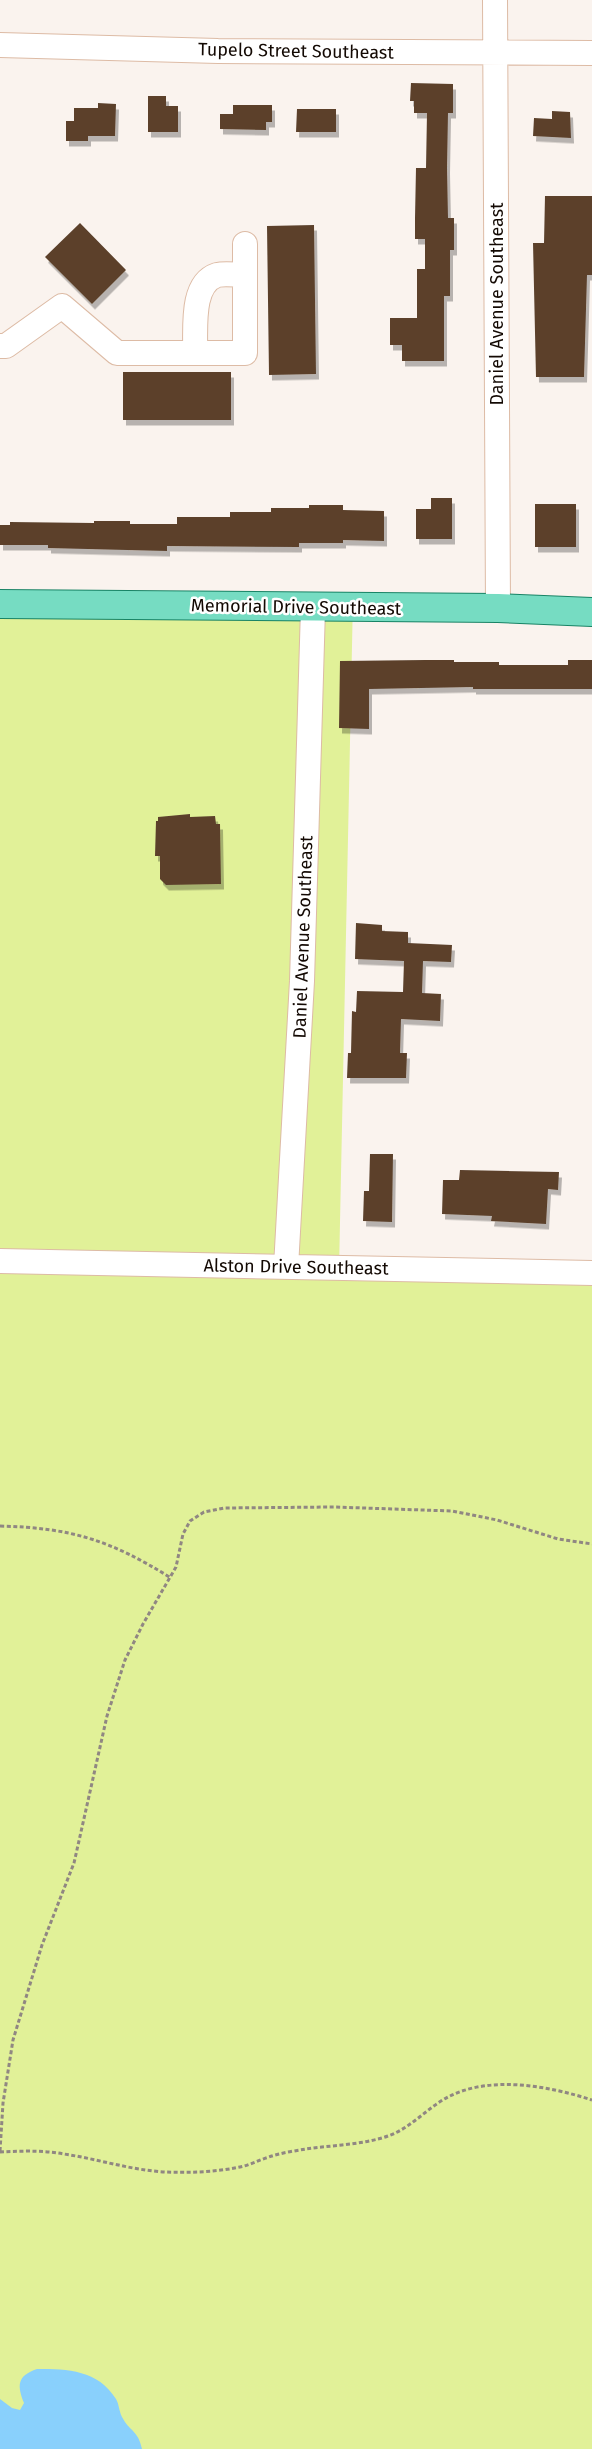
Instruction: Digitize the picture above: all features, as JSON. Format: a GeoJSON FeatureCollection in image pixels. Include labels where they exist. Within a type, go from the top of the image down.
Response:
{"type":"FeatureCollection","features":[{"type":"Feature","properties":{"kind":"main road","name":"Memorial Drive Southeast"},"geometry":{"type":"LineString","coordinates":[[0,604],[498,608],[592,612]]}},
{"type":"Feature","properties":{"kind":"street","name":"Daniel Avenue Southeast"},"geometry":{"type":"LineString","coordinates":[[495,0],[498,608]]}},
{"type":"Feature","properties":{"kind":"street","name":"Tupelo Street Southeast"},"geometry":{"type":"LineString","coordinates":[[0,45],[218,51],[592,53]]}},
{"type":"Feature","properties":{"kind":"street"},"geometry":{"type":"LineString","coordinates":[[0,346],[6,346],[62,306],[117,353],[245,353],[245,244]]}},
{"type":"Feature","properties":{"kind":"street"},"geometry":{"type":"LineString","coordinates":[[195,353],[197,305],[206,282],[218,275],[245,275]]}},
{"type":"Feature","properties":{"kind":"street","name":"Daniel Avenue Southeast"},"geometry":{"type":"LineString","coordinates":[[286,1267],[302,981],[313,608]]}},
{"type":"Feature","properties":{"kind":"street","name":"Alston Drive Southeast"},"geometry":{"type":"LineString","coordinates":[[0,1261],[592,1273]]}},
{"type":"Feature","properties":{"kind":"path"},"geometry":{"type":"LineString","coordinates":[[592,1544],[558,1539],[497,1520],[452,1511],[334,1507],[225,1508],[204,1512],[190,1521],[183,1534],[176,1568],[143,1624],[125,1660],[107,1716],[74,1864],[42,1945],[13,2040],[3,2103],[0,2152],[30,2151],[64,2154],[138,2170],[206,2172],[242,2167],[270,2156],[305,2149],[363,2142],[389,2136],[415,2121],[447,2097],[469,2088],[489,2084],[556,2092],[592,2100]]}},
{"type":"Feature","properties":{"kind":"path"},"geometry":{"type":"LineString","coordinates":[[0,1526],[60,1530],[94,1539],[121,1549],[171,1578]]}},
{"type":"Feature","properties":{"kind":"green space"},"geometry":{"type":"Polygon","coordinates":[[[0,594],[353,598],[339,1271],[0,1260],[0,594]]]}},
{"type":"Feature","properties":{"kind":"green space"},"geometry":{"type":"Polygon","coordinates":[[[0,1262],[592,1281],[592,2449],[0,2449],[0,1262]]]}},
{"type":"Feature","properties":{"kind":"water"},"geometry":{"type":"Polygon","coordinates":[[[37,2369],[81,2373],[100,2382],[109,2389],[116,2399],[122,2417],[136,2434],[142,2449],[0,2449],[0,2399],[12,2408],[20,2410],[24,2403],[20,2391],[20,2382],[22,2378],[37,2369]]]}},
{"type":"Feature","properties":{"kind":"building"},"geometry":{"type":"Polygon","coordinates":[[[411,83],[453,84],[453,113],[448,113],[447,168],[448,218],[454,218],[454,250],[450,250],[450,296],[444,296],[444,361],[402,361],[402,345],[390,345],[390,318],[417,318],[417,269],[425,269],[425,239],[415,239],[415,218],[416,168],[426,168],[427,113],[414,113],[414,101],[410,101],[411,83]]]}},
{"type":"Feature","properties":{"kind":"building"},"geometry":{"type":"Polygon","coordinates":[[[148,96],[166,96],[166,106],[178,106],[178,132],[148,132],[148,96]]]}},
{"type":"Feature","properties":{"kind":"building"},"geometry":{"type":"Polygon","coordinates":[[[98,103],[116,104],[115,136],[88,136],[88,141],[66,141],[66,121],[74,121],[74,108],[98,108],[98,103]]]}},
{"type":"Feature","properties":{"kind":"building"},"geometry":{"type":"Polygon","coordinates":[[[233,105],[272,105],[272,122],[266,122],[266,130],[220,129],[220,114],[233,114],[233,105]]]}},
{"type":"Feature","properties":{"kind":"building"},"geometry":{"type":"Polygon","coordinates":[[[297,109],[336,109],[336,132],[296,132],[297,109]]]}},
{"type":"Feature","properties":{"kind":"building"},"geometry":{"type":"Polygon","coordinates":[[[552,111],[570,112],[571,138],[533,136],[534,118],[552,119],[552,111]]]}},
{"type":"Feature","properties":{"kind":"building"},"geometry":{"type":"Polygon","coordinates":[[[545,196],[592,196],[592,275],[587,275],[584,377],[536,377],[533,243],[544,243],[545,196]]]}},
{"type":"Feature","properties":{"kind":"building"},"geometry":{"type":"Polygon","coordinates":[[[80,223],[126,270],[92,304],[45,257],[80,223]]]}},
{"type":"Feature","properties":{"kind":"building"},"geometry":{"type":"Polygon","coordinates":[[[314,225],[316,374],[269,375],[267,226],[314,225]]]}},
{"type":"Feature","properties":{"kind":"building"},"geometry":{"type":"Polygon","coordinates":[[[123,372],[231,372],[231,420],[123,420],[123,372]]]}},
{"type":"Feature","properties":{"kind":"building"},"geometry":{"type":"Polygon","coordinates":[[[431,498],[452,498],[452,539],[416,539],[416,509],[431,509],[431,498]]]}},
{"type":"Feature","properties":{"kind":"building"},"geometry":{"type":"Polygon","coordinates":[[[535,504],[576,504],[576,547],[535,547],[535,504]]]}},
{"type":"Feature","properties":{"kind":"building"},"geometry":{"type":"Polygon","coordinates":[[[309,505],[343,505],[343,510],[384,511],[384,541],[343,540],[343,543],[299,543],[299,547],[167,546],[167,551],[48,548],[48,545],[0,545],[0,525],[10,525],[10,522],[94,523],[94,521],[130,521],[130,524],[177,524],[177,517],[230,517],[230,512],[271,512],[271,508],[309,508],[309,505]]]}},
{"type":"Feature","properties":{"kind":"building"},"geometry":{"type":"Polygon","coordinates":[[[454,660],[454,662],[499,662],[499,665],[568,665],[568,660],[592,660],[592,689],[473,689],[473,687],[369,689],[369,729],[339,728],[340,661],[454,660]]]}},
{"type":"Feature","properties":{"kind":"building"},"geometry":{"type":"Polygon","coordinates":[[[190,814],[190,817],[215,816],[216,824],[220,824],[221,884],[166,885],[160,879],[160,856],[155,856],[156,821],[158,821],[158,817],[190,814]]]}},
{"type":"Feature","properties":{"kind":"building"},"geometry":{"type":"Polygon","coordinates":[[[356,923],[382,925],[382,931],[408,932],[408,943],[452,945],[451,962],[423,961],[422,993],[441,994],[440,1021],[401,1019],[400,1053],[407,1053],[406,1078],[347,1078],[348,1053],[351,1053],[352,1011],[356,1012],[357,991],[403,992],[404,961],[355,959],[356,923]]]}},
{"type":"Feature","properties":{"kind":"building"},"geometry":{"type":"Polygon","coordinates":[[[370,1154],[393,1154],[392,1222],[363,1221],[364,1191],[369,1191],[370,1154]]]}},
{"type":"Feature","properties":{"kind":"building"},"geometry":{"type":"Polygon","coordinates":[[[460,1170],[559,1172],[558,1190],[548,1189],[546,1224],[491,1221],[492,1216],[442,1214],[443,1180],[459,1180],[460,1170]]]}}]}
